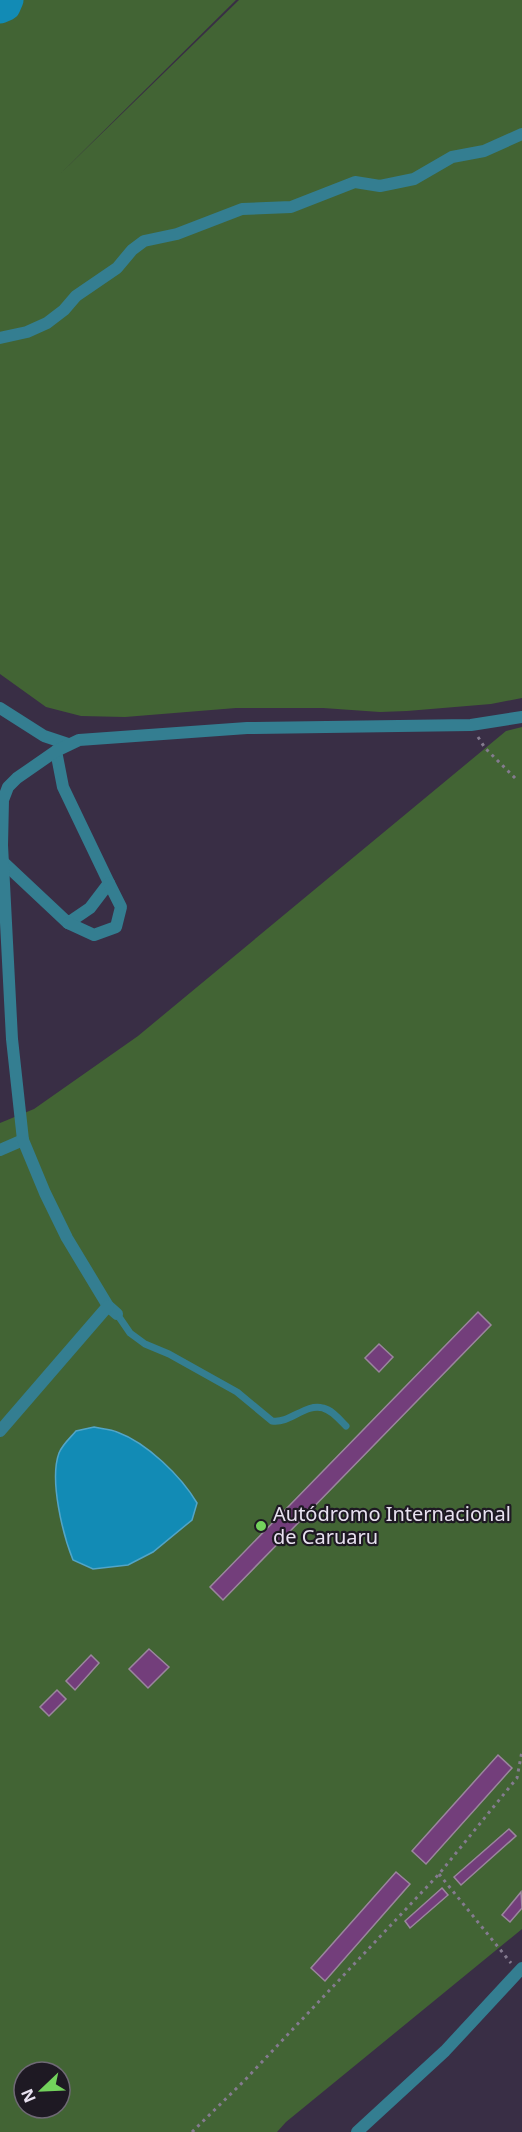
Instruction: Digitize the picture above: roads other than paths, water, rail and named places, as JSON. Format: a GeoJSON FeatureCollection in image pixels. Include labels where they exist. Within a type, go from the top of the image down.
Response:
{"type":"FeatureCollection","features":[{"type":"Feature","properties":{"kind":"street"},"geometry":{"type":"LineString","coordinates":[[0,338],[27,332],[47,323],[64,310],[76,296],[117,267],[132,250],[144,241],[177,234],[242,209],[291,207],[354,182],[380,186],[414,179],[452,157],[484,151],[522,135]]}},
{"type":"Feature","properties":{"kind":"street"},"geometry":{"type":"LineString","coordinates":[[0,708],[44,736],[68,744]]}},
{"type":"Feature","properties":{"kind":"street"},"geometry":{"type":"LineString","coordinates":[[0,1431],[112,1310],[67,1238],[23,1140],[12,1039],[1,796],[17,778],[56,751],[79,740],[247,728],[471,725],[522,717]]}},
{"type":"Feature","properties":{"kind":"street"},"geometry":{"type":"LineString","coordinates":[[3,862],[68,923],[94,935],[116,927],[121,907],[63,787],[56,751]]}},
{"type":"Feature","properties":{"kind":"street"},"geometry":{"type":"LineString","coordinates":[[68,923],[90,908],[110,883]]}},
{"type":"Feature","properties":{"kind":"street"},"geometry":{"type":"LineString","coordinates":[[0,1150],[23,1140]]}},
{"type":"Feature","properties":{"kind":"street"},"geometry":{"type":"LineString","coordinates":[[357,2132],[445,2051],[520,1970]]}},
{"type":"Feature","properties":{"kind":"lane"},"geometry":{"type":"LineString","coordinates":[[112,1310],[130,1333],[145,1344],[169,1354],[237,1392],[272,1421],[279,1422],[322,1407],[330,1411],[346,1426]]}},
{"type":"Feature","properties":{"kind":"water"},"geometry":{"type":"Polygon","coordinates":[[[94,1427],[117,1432],[151,1452],[173,1472],[197,1503],[192,1520],[153,1552],[128,1565],[93,1569],[73,1560],[65,1537],[56,1492],[56,1464],[64,1444],[76,1431],[94,1427]]]}},
{"type":"Feature","properties":{"kind":"waterway"},"geometry":{"type":"LineString","coordinates":[[0,10],[7,7],[10,0]]}},
{"type":"Feature","properties":{"kind":"place","name":"Autódromo Internacional de Caruaru"},"geometry":{"type":"Point","coordinates":[261,1526]}}]}
